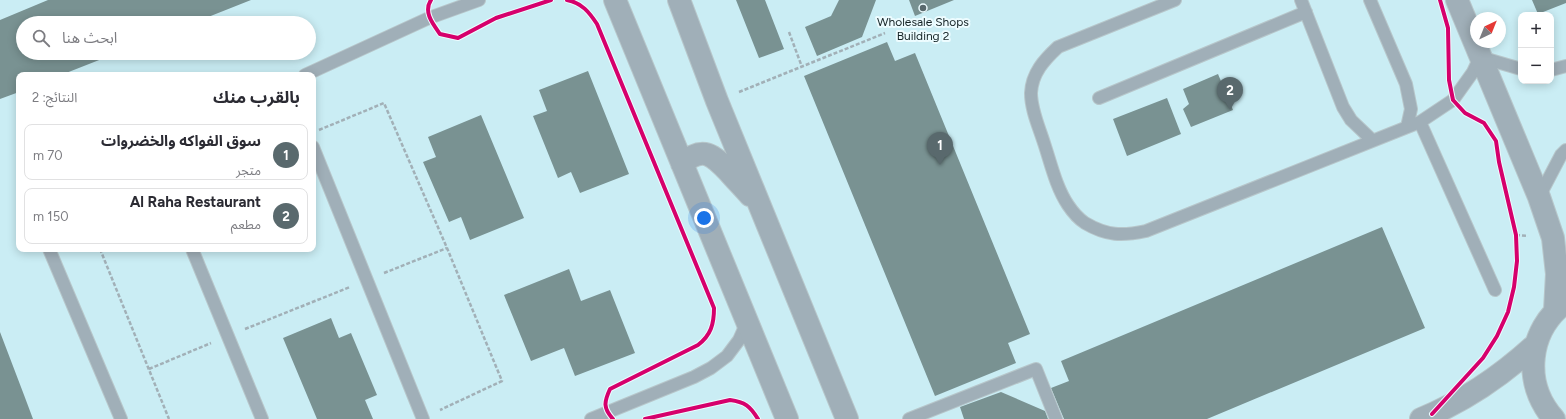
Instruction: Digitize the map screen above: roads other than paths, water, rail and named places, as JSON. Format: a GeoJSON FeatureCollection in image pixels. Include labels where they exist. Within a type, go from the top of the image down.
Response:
{"type":"FeatureCollection","features":[{"type":"Feature","properties":{"kind":"street"},"geometry":{"type":"LineString","coordinates":[[615,0],[787,419]]}},
{"type":"Feature","properties":{"kind":"street"},"geometry":{"type":"LineString","coordinates":[[679,0],[717,101],[847,419]]}},
{"type":"Feature","properties":{"kind":"street"},"geometry":{"type":"LineString","coordinates":[[1457,0],[1539,197],[1553,238],[1560,306],[1543,326],[1535,345],[1533,371],[1539,396],[1554,419]]}},
{"type":"Feature","properties":{"kind":"street"},"geometry":{"type":"LineString","coordinates":[[682,164],[689,158],[698,154],[708,154],[716,158],[760,205]]}},
{"type":"Feature","properties":{"kind":"street"},"geometry":{"type":"LineString","coordinates":[[1421,419],[1460,401],[1487,385],[1512,366],[1535,345]]}},
{"type":"Feature","properties":{"kind":"lane"},"geometry":{"type":"LineString","coordinates":[[312,72],[429,18],[479,0]]}},
{"type":"Feature","properties":{"kind":"lane"},"geometry":{"type":"LineString","coordinates":[[1175,0],[1058,47],[1044,59],[1035,75],[1031,93],[1034,111],[1056,180],[1069,207],[1084,222],[1104,232],[1125,235],[1146,231],[1420,122],[1453,100],[1473,72],[1480,57],[1518,68]]}},
{"type":"Feature","properties":{"kind":"lane"},"geometry":{"type":"LineString","coordinates":[[1301,0],[1343,108],[1351,120],[1372,140]]}},
{"type":"Feature","properties":{"kind":"lane"},"geometry":{"type":"LineString","coordinates":[[1370,0],[1406,84],[1411,109],[1407,127]]}},
{"type":"Feature","properties":{"kind":"lane"},"geometry":{"type":"LineString","coordinates":[[1099,98],[1306,12]]}},
{"type":"Feature","properties":{"kind":"lane"},"geometry":{"type":"LineString","coordinates":[[1554,69],[1566,66]]}},
{"type":"Feature","properties":{"kind":"lane"},"geometry":{"type":"LineString","coordinates":[[1420,122],[1495,290]]}},
{"type":"Feature","properties":{"kind":"lane"},"geometry":{"type":"LineString","coordinates":[[1539,197],[1561,155],[1566,150]]}},
{"type":"Feature","properties":{"kind":"lane"},"geometry":{"type":"LineString","coordinates":[[316,155],[423,419]]}},
{"type":"Feature","properties":{"kind":"lane"},"geometry":{"type":"LineString","coordinates":[[50,252],[121,419]]}},
{"type":"Feature","properties":{"kind":"lane"},"geometry":{"type":"LineString","coordinates":[[193,252],[262,419]]}},
{"type":"Feature","properties":{"kind":"lane"},"geometry":{"type":"LineString","coordinates":[[591,419],[694,377],[711,368],[727,356],[735,345],[747,322]]}},
{"type":"Feature","properties":{"kind":"lane"},"geometry":{"type":"LineString","coordinates":[[909,419],[1036,369],[1056,419]]}},
{"type":"Feature","properties":{"kind":"place","name":"Wholesale Shops Building 2"},"geometry":{"type":"Point","coordinates":[923,8]}},
{"type":"Feature","properties":{"kind":"place","name":"Al Raha Restaurant"},"geometry":{"type":"Point","coordinates":[1230,110]}},
{"type":"Feature","properties":{"kind":"place","name":"سوق الفواكه والخضروات"},"geometry":{"type":"Point","coordinates":[940,165]}}]}
